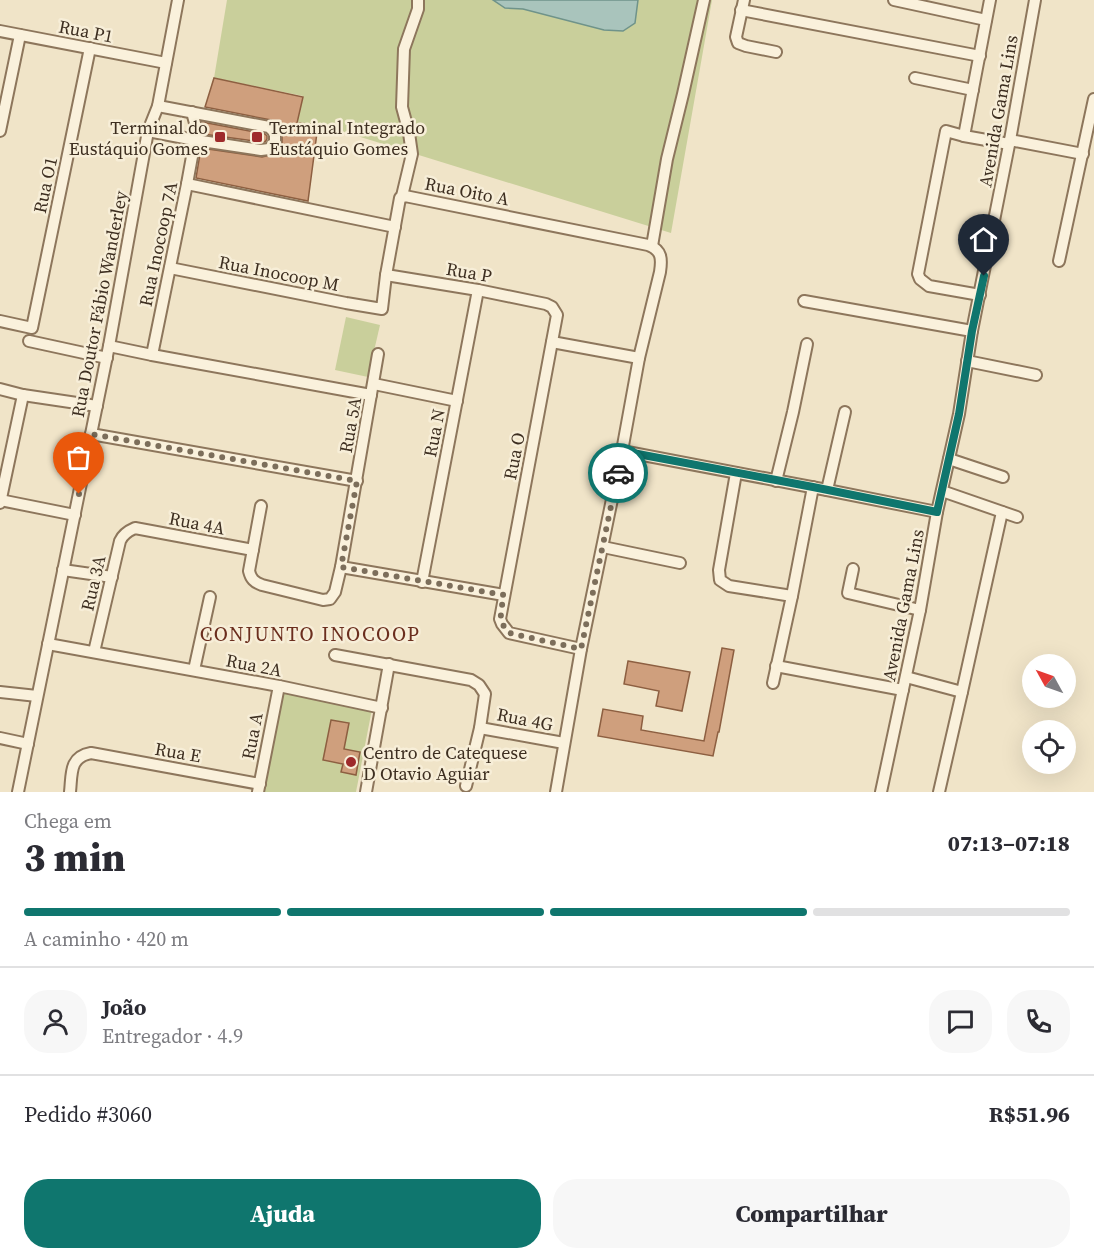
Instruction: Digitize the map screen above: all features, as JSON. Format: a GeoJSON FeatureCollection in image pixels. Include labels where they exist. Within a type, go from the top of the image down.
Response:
{"type":"FeatureCollection","features":[{"type":"Feature","properties":{"kind":"street","name":"Rua Doutor Fábio Wanderley"},"geometry":{"type":"LineString","coordinates":[[18,792],[107,358],[148,131],[158,106],[178,0]]}},
{"type":"Feature","properties":{"kind":"street"},"geometry":{"type":"LineString","coordinates":[[402,196],[412,154],[402,107],[404,49],[418,0]]}},
{"type":"Feature","properties":{"kind":"street"},"geometry":{"type":"LineString","coordinates":[[556,792],[581,649],[639,358],[660,272],[662,260],[655,248],[667,159],[704,0]]}},
{"type":"Feature","properties":{"kind":"street"},"geometry":{"type":"LineString","coordinates":[[894,0],[986,20]]}},
{"type":"Feature","properties":{"kind":"street"},"geometry":{"type":"LineString","coordinates":[[964,136],[990,0]]}},
{"type":"Feature","properties":{"kind":"street","name":"Avenida Gama Lins"},"geometry":{"type":"LineString","coordinates":[[881,792],[959,414],[972,331],[1035,0]]}},
{"type":"Feature","properties":{"kind":"street"},"geometry":{"type":"LineString","coordinates":[[776,52],[746,46],[738,42],[736,37],[742,5],[980,56]]}},
{"type":"Feature","properties":{"kind":"street","name":"Rua P1"},"geometry":{"type":"LineString","coordinates":[[0,31],[166,63]]}},
{"type":"Feature","properties":{"kind":"street"},"geometry":{"type":"LineString","coordinates":[[0,131],[20,35]]}},
{"type":"Feature","properties":{"kind":"street","name":"Rua O1"},"geometry":{"type":"LineString","coordinates":[[0,321],[32,328],[90,48]]}},
{"type":"Feature","properties":{"kind":"street"},"geometry":{"type":"LineString","coordinates":[[915,78],[973,90]]}},
{"type":"Feature","properties":{"kind":"street"},"geometry":{"type":"LineString","coordinates":[[1059,261],[1094,99]]}},
{"type":"Feature","properties":{"kind":"street"},"geometry":{"type":"LineString","coordinates":[[148,131],[265,150],[273,146],[276,137],[272,129],[268,127],[158,106]]}},
{"type":"Feature","properties":{"kind":"street","name":"Rua Inocoop 7A"},"geometry":{"type":"LineString","coordinates":[[152,355],[188,184],[196,127],[192,112]]}},
{"type":"Feature","properties":{"kind":"street"},"geometry":{"type":"LineString","coordinates":[[980,295],[929,286],[918,274],[946,131],[964,136],[1083,154]]}},
{"type":"Feature","properties":{"kind":"street"},"geometry":{"type":"LineString","coordinates":[[188,184],[395,227]]}},
{"type":"Feature","properties":{"kind":"street","name":"Rua Oito A"},"geometry":{"type":"LineString","coordinates":[[386,275],[402,196],[655,248]]}},
{"type":"Feature","properties":{"kind":"street","name":"Rua Inocoop M"},"geometry":{"type":"LineString","coordinates":[[170,268],[382,309],[386,275]]}},
{"type":"Feature","properties":{"kind":"street","name":"Rua P"},"geometry":{"type":"LineString","coordinates":[[386,275],[546,304]]}},
{"type":"Feature","properties":{"kind":"street","name":"Rua N"},"geometry":{"type":"LineString","coordinates":[[422,582],[478,290]]}},
{"type":"Feature","properties":{"kind":"street"},"geometry":{"type":"LineString","coordinates":[[804,301],[972,331]]}},
{"type":"Feature","properties":{"kind":"street","name":"Rua O"},"geometry":{"type":"LineString","coordinates":[[546,304],[557,315],[500,619],[509,633],[581,649]]}},
{"type":"Feature","properties":{"kind":"street"},"geometry":{"type":"LineString","coordinates":[[29,341],[107,358]]}},
{"type":"Feature","properties":{"kind":"street"},"geometry":{"type":"LineString","coordinates":[[552,342],[639,358]]}},
{"type":"Feature","properties":{"kind":"street"},"geometry":{"type":"LineString","coordinates":[[776,481],[807,344]]}},
{"type":"Feature","properties":{"kind":"street"},"geometry":{"type":"LineString","coordinates":[[109,345],[152,355],[373,390],[457,400]]}},
{"type":"Feature","properties":{"kind":"street","name":"Rua 5A"},"geometry":{"type":"LineString","coordinates":[[253,550],[249,571],[255,583],[323,600],[330,599],[333,595],[341,567],[378,354]]}},
{"type":"Feature","properties":{"kind":"street"},"geometry":{"type":"LineString","coordinates":[[968,361],[1036,375]]}},
{"type":"Feature","properties":{"kind":"street"},"geometry":{"type":"LineString","coordinates":[[0,389],[97,406]]}},
{"type":"Feature","properties":{"kind":"street"},"geometry":{"type":"LineString","coordinates":[[23,394],[0,501],[75,514]]}},
{"type":"Feature","properties":{"kind":"street"},"geometry":{"type":"LineString","coordinates":[[827,490],[845,412]]}},
{"type":"Feature","properties":{"kind":"street"},"geometry":{"type":"LineString","coordinates":[[91,434],[357,481]]}},
{"type":"Feature","properties":{"kind":"street"},"geometry":{"type":"LineString","coordinates":[[622,451],[937,512]]}},
{"type":"Feature","properties":{"kind":"street"},"geometry":{"type":"LineString","coordinates":[[949,459],[1003,477]]}},
{"type":"Feature","properties":{"kind":"street"},"geometry":{"type":"LineString","coordinates":[[736,473],[719,570],[720,580],[729,586],[792,596]]}},
{"type":"Feature","properties":{"kind":"street"},"geometry":{"type":"LineString","coordinates":[[773,683],[813,487]]}},
{"type":"Feature","properties":{"kind":"street"},"geometry":{"type":"LineString","coordinates":[[942,491],[1017,517]]}},
{"type":"Feature","properties":{"kind":"street"},"geometry":{"type":"LineString","coordinates":[[253,550],[261,506]]}},
{"type":"Feature","properties":{"kind":"street"},"geometry":{"type":"LineString","coordinates":[[939,792],[1002,512]]}},
{"type":"Feature","properties":{"kind":"street","name":"Rua 4A"},"geometry":{"type":"LineString","coordinates":[[135,528],[253,550]]}},
{"type":"Feature","properties":{"kind":"street","name":"Rua 3A"},"geometry":{"type":"LineString","coordinates":[[94,652],[122,537],[126,532],[135,528]]}},
{"type":"Feature","properties":{"kind":"street"},"geometry":{"type":"LineString","coordinates":[[603,547],[680,563]]}},
{"type":"Feature","properties":{"kind":"street"},"geometry":{"type":"LineString","coordinates":[[341,567],[504,595]]}},
{"type":"Feature","properties":{"kind":"street"},"geometry":{"type":"LineString","coordinates":[[853,569],[848,593],[920,610]]}},
{"type":"Feature","properties":{"kind":"street"},"geometry":{"type":"LineString","coordinates":[[63,570],[112,577]]}},
{"type":"Feature","properties":{"kind":"street"},"geometry":{"type":"LineString","coordinates":[[194,670],[210,597]]}},
{"type":"Feature","properties":{"kind":"street","name":"Rua 2A"},"geometry":{"type":"LineString","coordinates":[[48,644],[279,686],[382,708]]}},
{"type":"Feature","properties":{"kind":"street"},"geometry":{"type":"LineString","coordinates":[[335,655],[471,680],[479,685],[485,694],[480,728],[466,786]]}},
{"type":"Feature","properties":{"kind":"street"},"geometry":{"type":"LineString","coordinates":[[366,792],[389,664]]}},
{"type":"Feature","properties":{"kind":"street"},"geometry":{"type":"LineString","coordinates":[[776,666],[903,690]]}},
{"type":"Feature","properties":{"kind":"street"},"geometry":{"type":"LineString","coordinates":[[906,677],[962,692]]}},
{"type":"Feature","properties":{"kind":"street","name":"Rua A"},"geometry":{"type":"LineString","coordinates":[[259,788],[279,686]]}},
{"type":"Feature","properties":{"kind":"street"},"geometry":{"type":"LineString","coordinates":[[0,692],[38,696]]}},
{"type":"Feature","properties":{"kind":"street","name":"Rua 4G"},"geometry":{"type":"LineString","coordinates":[[480,728],[564,743]]}},
{"type":"Feature","properties":{"kind":"street"},"geometry":{"type":"LineString","coordinates":[[0,738],[28,744]]}},
{"type":"Feature","properties":{"kind":"street","name":"Rua E"},"geometry":{"type":"LineString","coordinates":[[69,792],[76,759],[83,754],[91,753],[259,788]]}},
{"type":"Feature","properties":{"kind":"green space"},"geometry":{"type":"Polygon","coordinates":[[[227,0],[712,0],[671,233],[325,126],[297,123],[303,96],[214,78],[227,0]]]}},
{"type":"Feature","properties":{"kind":"green space"},"geometry":{"type":"Polygon","coordinates":[[[346,317],[380,325],[368,377],[335,370],[346,317]]]}},
{"type":"Feature","properties":{"kind":"green space"},"geometry":{"type":"Polygon","coordinates":[[[283,693],[372,709],[356,792],[264,792],[283,693]]]}},
{"type":"Feature","properties":{"kind":"water"},"geometry":{"type":"Polygon","coordinates":[[[493,0],[638,0],[635,23],[623,31],[604,30],[523,9],[505,8],[493,0]]]}},
{"type":"Feature","properties":{"kind":"building","name":"Terminal Integrado Eustáquio Gomes"},"geometry":{"type":"Polygon","coordinates":[[[214,78],[303,97],[297,123],[318,125],[308,201],[196,178],[201,148],[262,157],[274,154],[282,143],[282,130],[271,120],[205,107],[214,78]]]}},
{"type":"Feature","properties":{"kind":"building"},"geometry":{"type":"Polygon","coordinates":[[[202,122],[265,134],[267,139],[261,142],[203,134],[202,122]]]}},
{"type":"Feature","properties":{"kind":"building"},"geometry":{"type":"Polygon","coordinates":[[[722,648],[734,650],[713,756],[598,736],[603,709],[643,716],[641,730],[704,741],[722,648]]]}},
{"type":"Feature","properties":{"kind":"building"},"geometry":{"type":"Polygon","coordinates":[[[628,661],[690,672],[682,711],[656,706],[659,691],[624,684],[628,661]]]}},
{"type":"Feature","properties":{"kind":"building"},"geometry":{"type":"Polygon","coordinates":[[[331,720],[349,723],[344,749],[360,752],[356,775],[341,772],[343,764],[323,760],[331,720]]]}},
{"type":"Feature","properties":{"kind":"way so far"},"geometry":{"type":"LineString","coordinates":[[79,494],[91,434],[357,481],[341,567],[504,595],[500,619],[509,633],[581,649],[618,473]]}},
{"type":"Feature","properties":{"kind":"place","name":"Terminal do Eustáquio Gomes"},"geometry":{"type":"Point","coordinates":[220,137]}},
{"type":"Feature","properties":{"kind":"place","name":"Terminal Integrado Eustáquio Gomes"},"geometry":{"type":"Point","coordinates":[257,137]}},
{"type":"Feature","properties":{"kind":"place","name":"Centro de Catequese D Otavio Aguiar"},"geometry":{"type":"Point","coordinates":[351,762]}},
{"type":"Feature","properties":{"kind":"district","name":"CONJUNTO INOCOOP"},"geometry":{"type":"Point","coordinates":[310,634]}},
{"type":"Feature","properties":{"kind":"route"},"geometry":{"type":"LineString","coordinates":[[618,473],[622,451],[937,512],[959,414],[972,331],[984,276]]}}]}
